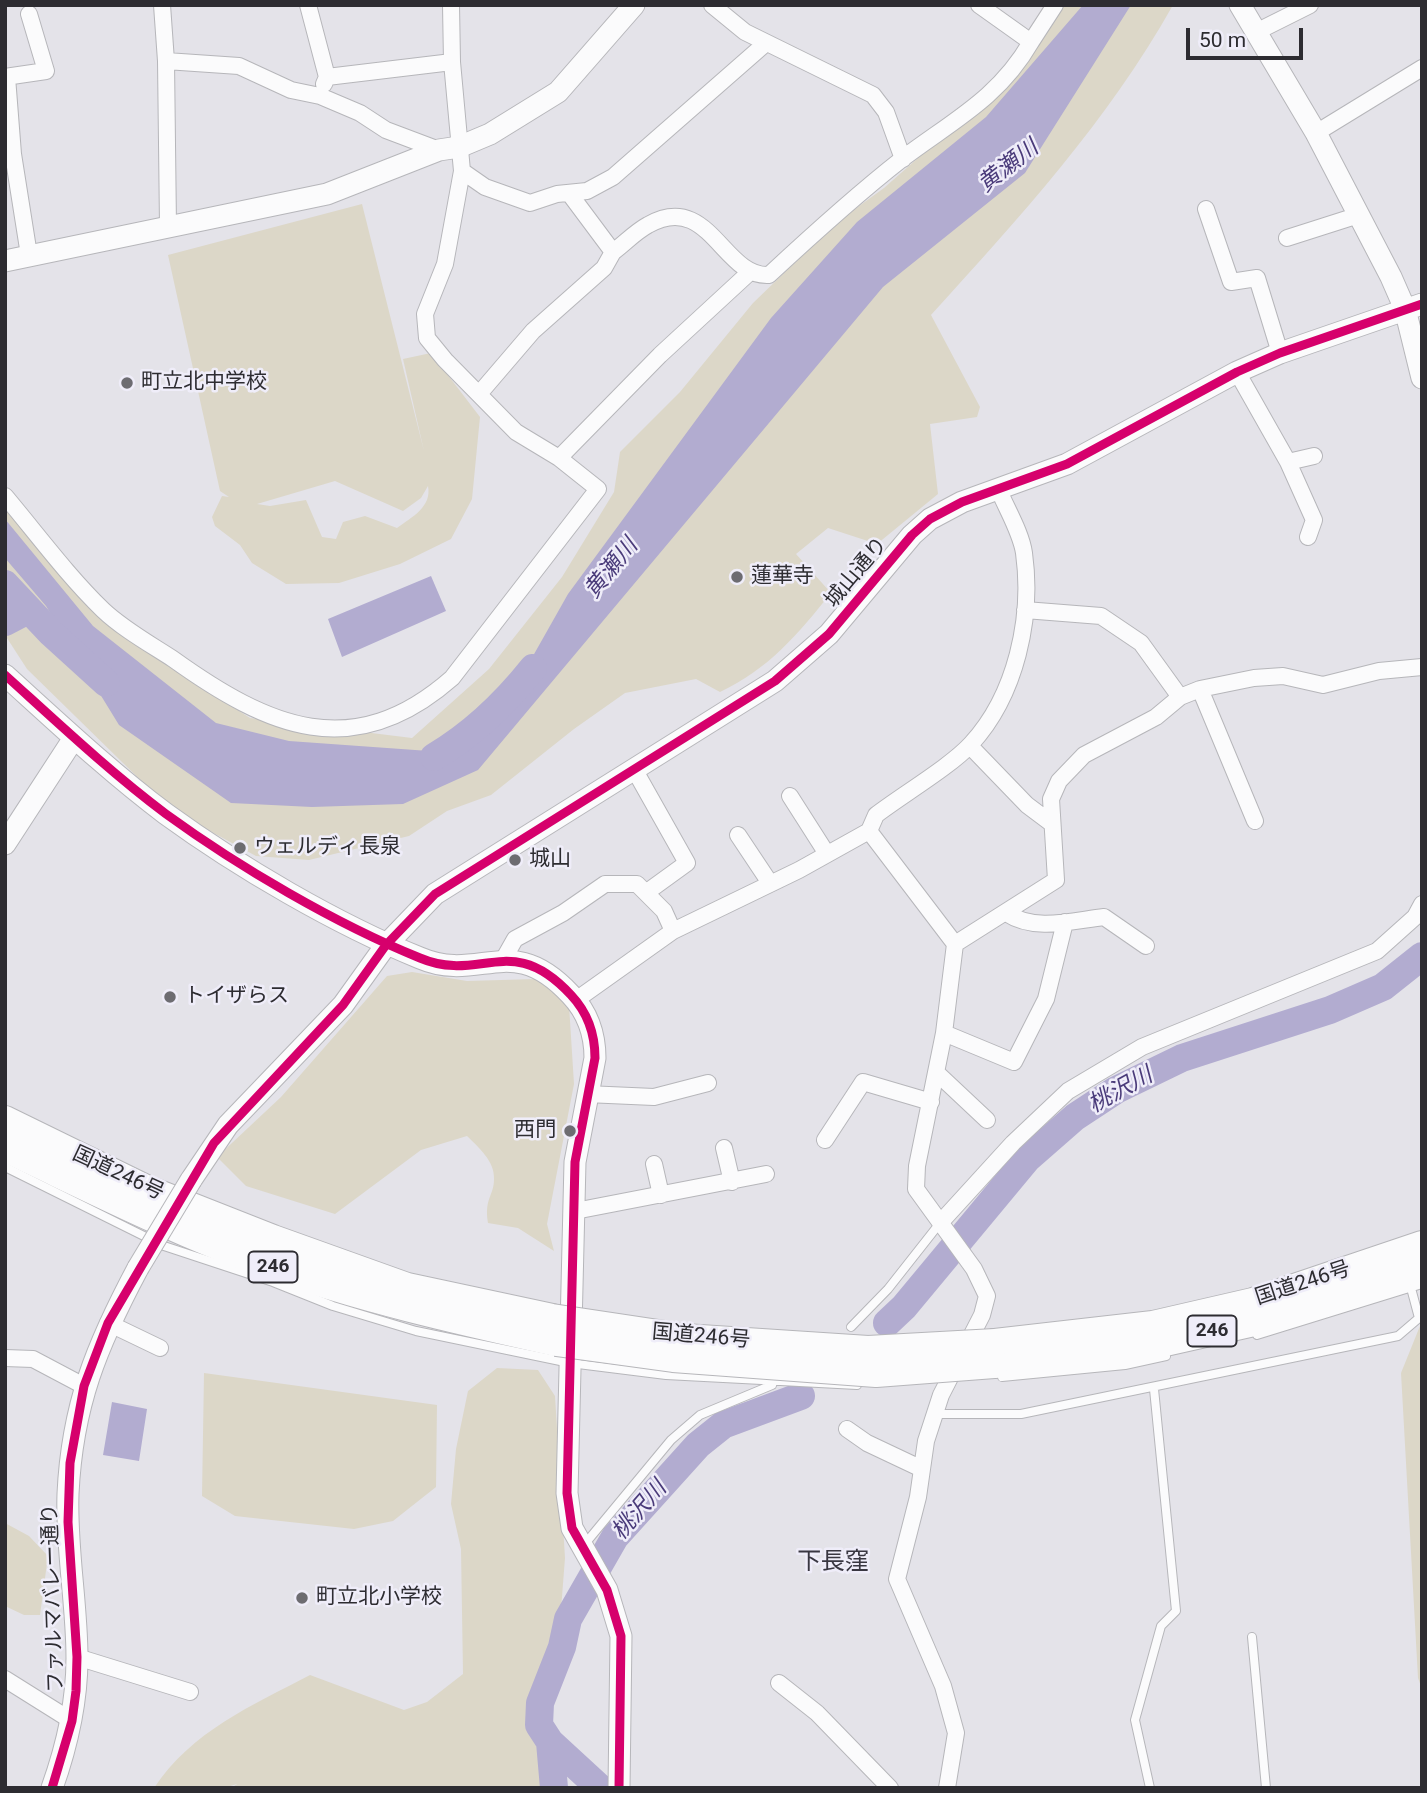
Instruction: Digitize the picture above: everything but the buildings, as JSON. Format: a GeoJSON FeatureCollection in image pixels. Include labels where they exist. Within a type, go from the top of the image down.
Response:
{"type":"FeatureCollection","features":[{"type":"Feature","properties":{"kind":"highway","name":"国道246号"},"geometry":{"type":"LineString","coordinates":[[5,1120],[146,1189],[273,1239],[559,1341]]}},
{"type":"Feature","properties":{"kind":"highway","name":"国道246号"},"geometry":{"type":"LineString","coordinates":[[5,1147],[127,1207],[262,1263],[400,1308],[559,1341],[685,1338],[992,1361],[1156,1344],[1258,1321],[1417,1277]]}},
{"type":"Feature","properties":{"kind":"highway","name":"国道246号"},"geometry":{"type":"LineString","coordinates":[[992,1361],[1253,1301],[1422,1245]]}},
{"type":"Feature","properties":{"kind":"street"},"geometry":{"type":"LineString","coordinates":[[162,5],[166,61],[168,226]]}},
{"type":"Feature","properties":{"kind":"street"},"geometry":{"type":"LineString","coordinates":[[308,5],[327,77],[320,96]]}},
{"type":"Feature","properties":{"kind":"street"},"geometry":{"type":"LineString","coordinates":[[451,5],[449,149],[462,171],[485,187],[530,203],[587,191],[612,177],[766,43]]}},
{"type":"Feature","properties":{"kind":"street"},"geometry":{"type":"LineString","coordinates":[[5,261],[327,194],[490,134],[558,92],[634,5]]}},
{"type":"Feature","properties":{"kind":"street"},"geometry":{"type":"LineString","coordinates":[[712,5],[766,43],[873,95],[886,112],[903,159]]}},
{"type":"Feature","properties":{"kind":"street"},"geometry":{"type":"LineString","coordinates":[[979,5],[1031,43]]}},
{"type":"Feature","properties":{"kind":"street"},"geometry":{"type":"LineString","coordinates":[[480,394],[533,331],[604,268],[613,252],[648,225],[673,218],[688,219],[703,227],[750,272],[769,275],[903,159],[996,90],[1016,69],[1055,5]]}},
{"type":"Feature","properties":{"kind":"street"},"geometry":{"type":"LineString","coordinates":[[1240,5],[1316,133],[1413,307],[1422,378]]}},
{"type":"Feature","properties":{"kind":"street"},"geometry":{"type":"LineString","coordinates":[[1256,32],[1310,5]]}},
{"type":"Feature","properties":{"kind":"street"},"geometry":{"type":"LineString","coordinates":[[29,14],[46,71],[6,77],[9,156],[29,255]]}},
{"type":"Feature","properties":{"kind":"street"},"geometry":{"type":"LineString","coordinates":[[166,61],[239,66],[291,90],[320,96],[360,113],[386,130],[449,149]]}},
{"type":"Feature","properties":{"kind":"street"},"geometry":{"type":"LineString","coordinates":[[327,77],[452,62]]}},
{"type":"Feature","properties":{"kind":"street"},"geometry":{"type":"LineString","coordinates":[[1316,133],[1422,68]]}},
{"type":"Feature","properties":{"kind":"street"},"geometry":{"type":"LineString","coordinates":[[5,496],[105,612],[209,685],[269,716],[329,730],[395,717],[428,699],[452,678],[598,489],[559,458],[516,432],[444,360],[427,338],[425,314],[445,264],[462,171]]}},
{"type":"Feature","properties":{"kind":"street"},"geometry":{"type":"LineString","coordinates":[[569,194],[613,252]]}},
{"type":"Feature","properties":{"kind":"street"},"geometry":{"type":"LineString","coordinates":[[1206,209],[1231,282],[1257,278],[1280,353]]}},
{"type":"Feature","properties":{"kind":"street"},"geometry":{"type":"LineString","coordinates":[[1287,238],[1360,215]]}},
{"type":"Feature","properties":{"kind":"street"},"geometry":{"type":"LineString","coordinates":[[559,458],[660,355],[750,272]]}},
{"type":"Feature","properties":{"kind":"street","name":"城山通り"},"geometry":{"type":"LineString","coordinates":[[386,944],[435,894],[797,664],[829,634],[912,535],[930,519],[962,502],[1067,464],[1237,372],[1280,353],[1413,307]]}},
{"type":"Feature","properties":{"kind":"street"},"geometry":{"type":"LineString","coordinates":[[1237,372],[1288,462],[1314,520],[1308,537]]}},
{"type":"Feature","properties":{"kind":"street"},"geometry":{"type":"LineString","coordinates":[[1288,462],[1314,456]]}},
{"type":"Feature","properties":{"kind":"street"},"geometry":{"type":"LineString","coordinates":[[576,1000],[673,931],[869,831],[876,814],[970,746],[996,711],[1012,674],[1025,610],[1024,551],[998,488]]}},
{"type":"Feature","properties":{"kind":"street"},"geometry":{"type":"LineString","coordinates":[[1025,610],[1101,616],[1141,643],[1180,697]]}},
{"type":"Feature","properties":{"kind":"street"},"geometry":{"type":"LineString","coordinates":[[955,944],[1056,880],[1051,799],[1055,790],[1084,755],[1156,717],[1180,697],[1200,689],[1283,676],[1323,685],[1379,671],[1422,667]]}},
{"type":"Feature","properties":{"kind":"street"},"geometry":{"type":"LineString","coordinates":[[5,675],[74,738],[163,811],[213,847],[386,944],[436,965],[516,961],[539,967],[555,977],[576,1000],[590,1024],[595,1040],[576,1144],[575,1210],[559,1341],[567,1493],[572,1528],[607,1590],[621,1636],[622,1786]]}},
{"type":"Feature","properties":{"kind":"street"},"geometry":{"type":"LineString","coordinates":[[1200,689],[1255,821]]}},
{"type":"Feature","properties":{"kind":"street"},"geometry":{"type":"LineString","coordinates":[[5,844],[74,738]]}},
{"type":"Feature","properties":{"kind":"street"},"geometry":{"type":"LineString","coordinates":[[970,746],[1027,805],[1051,823]]}},
{"type":"Feature","properties":{"kind":"street"},"geometry":{"type":"LineString","coordinates":[[634,769],[687,863],[647,892]]}},
{"type":"Feature","properties":{"kind":"street"},"geometry":{"type":"LineString","coordinates":[[790,796],[827,854]]}},
{"type":"Feature","properties":{"kind":"street"},"geometry":{"type":"LineString","coordinates":[[869,831],[955,944],[938,1074],[917,1166],[916,1189],[974,1269],[987,1296],[982,1315],[934,1414],[918,1497],[897,1579],[943,1686],[956,1733],[947,1788]]}},
{"type":"Feature","properties":{"kind":"street"},"geometry":{"type":"LineString","coordinates":[[738,835],[770,883]]}},
{"type":"Feature","properties":{"kind":"street"},"geometry":{"type":"LineString","coordinates":[[502,962],[515,939],[563,913],[605,884],[638,884],[664,911],[673,931]]}},
{"type":"Feature","properties":{"kind":"street"},"geometry":{"type":"LineString","coordinates":[[943,1227],[1013,1143],[1068,1091],[1142,1047],[1377,951],[1415,917],[1422,904]]}},
{"type":"Feature","properties":{"kind":"street"},"geometry":{"type":"LineString","coordinates":[[1006,913],[1021,923],[1065,922],[1104,917],[1146,946]]}},
{"type":"Feature","properties":{"kind":"street"},"geometry":{"type":"LineString","coordinates":[[944,1033],[1014,1062],[1046,999],[1065,922]]}},
{"type":"Feature","properties":{"kind":"street","name":"ファルマバレー通り"},"geometry":{"type":"LineString","coordinates":[[52,1788],[72,1721],[77,1657],[68,1495],[70,1463],[84,1386],[108,1323],[214,1143],[343,1005],[386,944]]}},
{"type":"Feature","properties":{"kind":"street"},"geometry":{"type":"LineString","coordinates":[[938,1074],[987,1120]]}},
{"type":"Feature","properties":{"kind":"street"},"geometry":{"type":"LineString","coordinates":[[825,1140],[863,1082],[931,1102]]}},
{"type":"Feature","properties":{"kind":"street"},"geometry":{"type":"LineString","coordinates":[[586,1094],[654,1097],[708,1083]]}},
{"type":"Feature","properties":{"kind":"street"},"geometry":{"type":"LineString","coordinates":[[724,1148],[732,1182]]}},
{"type":"Feature","properties":{"kind":"street"},"geometry":{"type":"LineString","coordinates":[[654,1164],[661,1195]]}},
{"type":"Feature","properties":{"kind":"street"},"geometry":{"type":"LineString","coordinates":[[575,1210],[766,1174]]}},
{"type":"Feature","properties":{"kind":"street"},"geometry":{"type":"LineString","coordinates":[[108,1323],[160,1348]]}},
{"type":"Feature","properties":{"kind":"street"},"geometry":{"type":"LineString","coordinates":[[5,1358],[33,1359],[84,1386]]}},
{"type":"Feature","properties":{"kind":"street"},"geometry":{"type":"LineString","coordinates":[[847,1429],[867,1443],[922,1469]]}},
{"type":"Feature","properties":{"kind":"street"},"geometry":{"type":"LineString","coordinates":[[77,1657],[190,1692]]}},
{"type":"Feature","properties":{"kind":"street"},"geometry":{"type":"LineString","coordinates":[[5,1679],[72,1721]]}},
{"type":"Feature","properties":{"kind":"street"},"geometry":{"type":"LineString","coordinates":[[779,1683],[817,1713],[890,1788]]}},
{"type":"Feature","properties":{"kind":"lane"},"geometry":{"type":"LineString","coordinates":[[5,1167],[164,1246],[273,1282],[333,1306],[484,1348],[559,1341],[666,1375],[870,1384]]}},
{"type":"Feature","properties":{"kind":"lane"},"geometry":{"type":"LineString","coordinates":[[851,1327],[943,1227]]}},
{"type":"Feature","properties":{"kind":"lane"},"geometry":{"type":"LineString","coordinates":[[1417,1277],[1422,1284]]}},
{"type":"Feature","properties":{"kind":"lane"},"geometry":{"type":"LineString","coordinates":[[1251,1336],[1417,1277]]}},
{"type":"Feature","properties":{"kind":"lane"},"geometry":{"type":"LineString","coordinates":[[934,1414],[1021,1414],[1398,1336],[1419,1318],[1417,1277]]}},
{"type":"Feature","properties":{"kind":"lane"},"geometry":{"type":"LineString","coordinates":[[992,1361],[1125,1365],[1175,1354]]}},
{"type":"Feature","properties":{"kind":"lane"},"geometry":{"type":"LineString","coordinates":[[584,1551],[671,1440],[699,1415],[772,1385]]}},
{"type":"Feature","properties":{"kind":"lane"},"geometry":{"type":"LineString","coordinates":[[1150,1788],[1135,1720],[1161,1626],[1176,1611],[1154,1388]]}},
{"type":"Feature","properties":{"kind":"lane"},"geometry":{"type":"LineString","coordinates":[[1252,1637],[1266,1788]]}},
{"type":"Feature","properties":{"kind":"shaded area"},"geometry":{"type":"Polygon","coordinates":[[[1055,5],[1173,5],[1120,89],[1061,167],[931,315],[980,407],[977,417],[930,424],[938,494],[877,544],[828,528],[796,554],[831,593],[782,649],[737,683],[720,692],[696,679],[625,693],[574,729],[491,795],[447,811],[409,836],[309,860],[256,856],[171,810],[27,669],[5,635],[5,503],[156,657],[250,718],[412,738],[489,669],[562,577],[614,492],[620,452],[680,392],[753,303],[837,222],[884,188],[1004,82],[1055,5]]]}},
{"type":"Feature","properties":{"kind":"shaded area"},"geometry":{"type":"Polygon","coordinates":[[[362,204],[424,451],[403,359],[431,353],[480,417],[472,499],[451,539],[400,564],[339,583],[286,584],[252,563],[240,545],[215,526],[212,517],[222,496],[229,497],[220,491],[168,255],[362,204]],[[335,481],[257,504],[270,506],[306,500],[322,537],[336,539],[343,522],[365,516],[397,528],[424,506],[428,486],[421,498],[403,511],[335,481]]]}},
{"type":"Feature","properties":{"kind":"shaded area"},"geometry":{"type":"Polygon","coordinates":[[[412,972],[467,981],[536,979],[569,1005],[574,1084],[547,1224],[554,1251],[518,1228],[488,1223],[487,1208],[494,1185],[494,1172],[485,1155],[467,1136],[421,1150],[335,1214],[246,1186],[217,1157],[281,1097],[387,976],[412,972]]]}},
{"type":"Feature","properties":{"kind":"shaded area"},"geometry":{"type":"Polygon","coordinates":[[[1422,1321],[1422,1689],[1418,1678],[1401,1373],[1422,1321]]]}},
{"type":"Feature","properties":{"kind":"shaded area"},"geometry":{"type":"Polygon","coordinates":[[[497,1368],[538,1370],[555,1396],[565,1558],[557,1661],[529,1703],[548,1771],[546,1788],[231,1788],[237,1784],[224,1788],[154,1788],[169,1768],[205,1735],[245,1709],[310,1675],[404,1710],[427,1702],[463,1674],[461,1549],[451,1504],[456,1449],[468,1391],[497,1368]]]}},
{"type":"Feature","properties":{"kind":"shaded area"},"geometry":{"type":"Polygon","coordinates":[[[204,1373],[437,1405],[436,1487],[393,1521],[354,1529],[235,1516],[202,1496],[204,1373]]]}},
{"type":"Feature","properties":{"kind":"shaded area"},"geometry":{"type":"Polygon","coordinates":[[[5,1523],[29,1536],[48,1556],[40,1615],[24,1615],[5,1606],[5,1523]]]}},
{"type":"Feature","properties":{"kind":"water"},"geometry":{"type":"Polygon","coordinates":[[[1083,5],[1131,5],[1025,173],[883,287],[478,770],[403,804],[312,807],[231,803],[119,725],[46,606],[5,558],[5,519],[93,626],[216,723],[289,741],[429,751],[494,725],[568,594],[771,318],[857,222],[986,117],[1083,5]]]}},
{"type":"Feature","properties":{"kind":"water"},"geometry":{"type":"Polygon","coordinates":[[[431,576],[446,611],[342,657],[328,619],[431,576]]]}},
{"type":"Feature","properties":{"kind":"water"},"geometry":{"type":"Polygon","coordinates":[[[112,1402],[147,1409],[139,1461],[103,1455],[112,1402]]]}},
{"type":"Feature","properties":{"kind":"waterway","name":"黄瀬川"},"geometry":{"type":"LineString","coordinates":[[5,584],[51,633],[106,683]]}},
{"type":"Feature","properties":{"kind":"waterway"},"geometry":{"type":"LineString","coordinates":[[5,622],[28,610]]}},
{"type":"Feature","properties":{"kind":"waterway","name":"黄瀬川"},"geometry":{"type":"LineString","coordinates":[[434,757],[488,717],[533,668]]}},
{"type":"Feature","properties":{"kind":"waterway","name":"桃沢川"},"geometry":{"type":"LineString","coordinates":[[887,1323],[904,1307],[1027,1159],[1075,1117],[1116,1090],[1182,1058],[1330,1010],[1383,987],[1422,956]]}},
{"type":"Feature","properties":{"kind":"waterway","name":"桃沢川"},"geometry":{"type":"LineString","coordinates":[[600,1788],[550,1742],[539,1725],[540,1703],[562,1647],[568,1619],[615,1537],[698,1445],[723,1425],[801,1396]]}},
{"type":"Feature","properties":{"kind":"waterway"},"geometry":{"type":"LineString","coordinates":[[550,1742],[554,1788]]}},
{"type":"Feature","properties":{"kind":"cycle path"},"geometry":{"type":"LineString","coordinates":[[52,1788],[72,1721],[76,1691],[77,1657],[68,1522],[70,1463],[84,1386],[108,1323],[214,1143],[343,1005],[386,945],[435,894],[775,681],[829,634],[912,535],[930,519],[962,502],[1067,464],[1237,372],[1280,353],[1422,304]]}},
{"type":"Feature","properties":{"kind":"cycle path"},"geometry":{"type":"LineString","coordinates":[[5,675],[145,798],[225,854],[289,893],[355,929],[420,958],[461,966],[496,962],[531,965],[550,976],[571,995],[586,1017],[594,1041],[595,1058],[575,1162],[567,1493],[572,1528],[607,1590],[621,1636],[619,1788]]}},
{"type":"Feature","properties":{"kind":"place","name":"町立北中学校"},"geometry":{"type":"Point","coordinates":[127,383]}},
{"type":"Feature","properties":{"kind":"place","name":"蓮華寺"},"geometry":{"type":"Point","coordinates":[737,577]}},
{"type":"Feature","properties":{"kind":"place","name":"ウェルディ長泉"},"geometry":{"type":"Point","coordinates":[240,848]}},
{"type":"Feature","properties":{"kind":"place","name":"城山"},"geometry":{"type":"Point","coordinates":[515,860]}},
{"type":"Feature","properties":{"kind":"place","name":"トイザらス"},"geometry":{"type":"Point","coordinates":[170,997]}},
{"type":"Feature","properties":{"kind":"place","name":"西門"},"geometry":{"type":"Point","coordinates":[570,1131]}},
{"type":"Feature","properties":{"kind":"place","name":"町立北小学校"},"geometry":{"type":"Point","coordinates":[302,1598]}},
{"type":"Feature","properties":{"kind":"district","name":"下長窪"},"geometry":{"type":"Point","coordinates":[833,1563]}}]}
